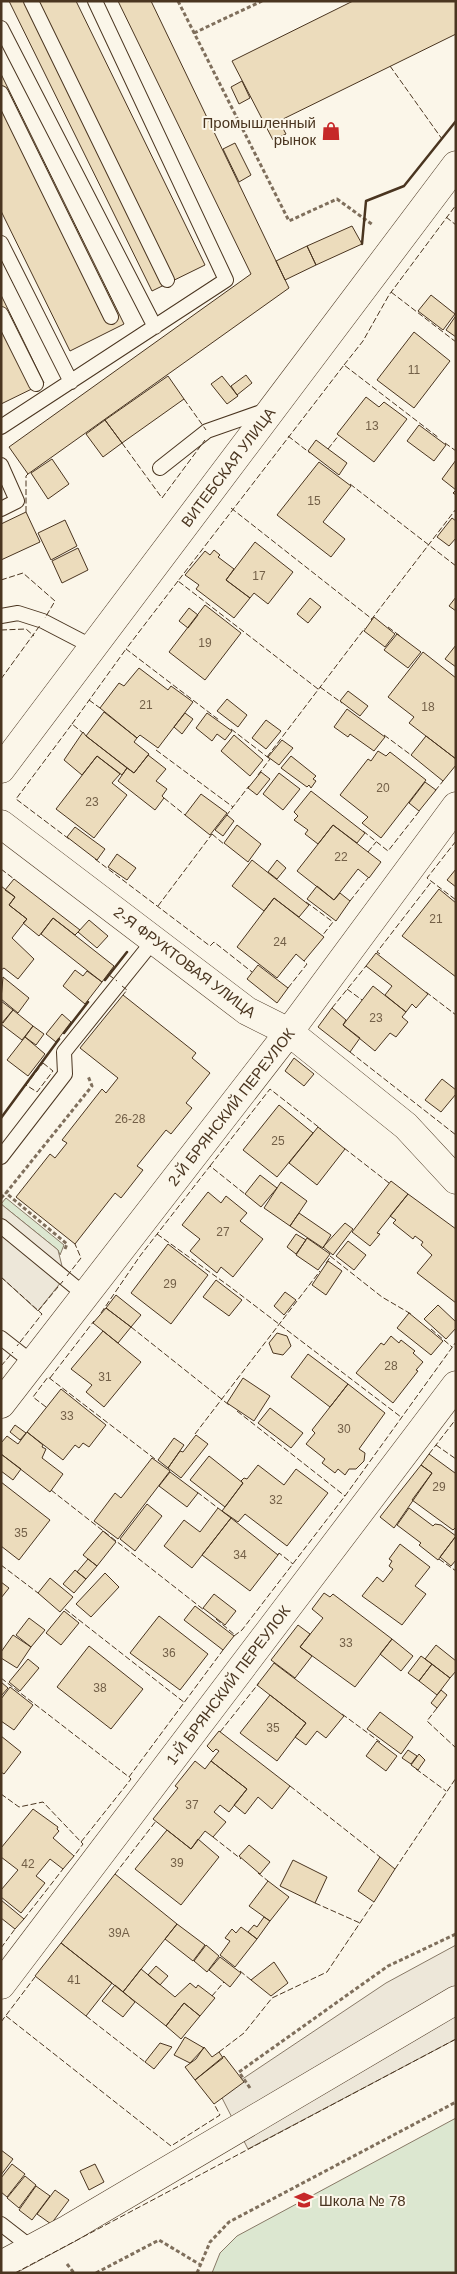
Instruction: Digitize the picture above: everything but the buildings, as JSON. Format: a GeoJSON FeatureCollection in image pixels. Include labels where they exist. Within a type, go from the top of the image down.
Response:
{"type":"FeatureCollection","features":[{"type":"Feature","properties":{"kind":"street","name":"ВИТЕБСКАЯ УЛИЦА"},"geometry":{"type":"LineString","coordinates":[[1,769],[456,165]]}},
{"type":"Feature","properties":{"kind":"street","name":"2-Й БРЯНСКИЙ ПЕРЕУЛОК"},"geometry":{"type":"LineString","coordinates":[[1,1404],[289,1032],[456,806]]}},
{"type":"Feature","properties":{"kind":"street","name":"2-Я ФРУКТОВАЯ УЛИЦА"},"geometry":{"type":"LineString","coordinates":[[1,824],[247,1011],[289,1032],[406,1126],[456,1180]]}},
{"type":"Feature","properties":{"kind":"street","name":"1-Й БРЯНСКИЙ ПЕРЕУЛОК"},"geometry":{"type":"LineString","coordinates":[[1,1985],[456,1385]]}},
{"type":"Feature","properties":{"kind":"street"},"geometry":{"type":"LineString","coordinates":[[1,2265],[456,2000]]}},
{"type":"Feature","properties":{"kind":"lane"},"geometry":{"type":"LineString","coordinates":[[31,1],[167,280]]}},
{"type":"Feature","properties":{"kind":"lane"},"geometry":{"type":"LineString","coordinates":[[1,427],[226,280],[95,1]]}},
{"type":"Feature","properties":{"kind":"lane"},"geometry":{"type":"LineString","coordinates":[[1,28],[155,327]]}},
{"type":"Feature","properties":{"kind":"lane"},"geometry":{"type":"LineString","coordinates":[[1,93],[111,317]]}},
{"type":"Feature","properties":{"kind":"lane"},"geometry":{"type":"LineString","coordinates":[[1,243],[70,382]]}},
{"type":"Feature","properties":{"kind":"lane"},"geometry":{"type":"LineString","coordinates":[[1,314],[36,384]]}},
{"type":"Feature","properties":{"kind":"lane"},"geometry":{"type":"LineString","coordinates":[[160,468],[207,432],[273,408]]}},
{"type":"Feature","properties":{"kind":"lane"},"geometry":{"type":"LineString","coordinates":[[1,465],[17,501],[1,509]]}},
{"type":"Feature","properties":{"kind":"lane"},"geometry":{"type":"LineString","coordinates":[[1,616],[18,613],[43,621],[93,647]]}},
{"type":"Feature","properties":{"kind":"lane"},"geometry":{"type":"LineString","coordinates":[[1,1157],[65,1074],[64,1052],[154,940]]}},
{"type":"Feature","properties":{"kind":"lane"},"geometry":{"type":"LineString","coordinates":[[1,1226],[85,1295]]}},
{"type":"Feature","properties":{"kind":"lane"},"geometry":{"type":"LineString","coordinates":[[1,1338],[32,1363]]}},
{"type":"Feature","properties":{"kind":"lane"},"geometry":{"type":"LineString","coordinates":[[1,2224],[32,2248]]}},
{"type":"Feature","properties":{"kind":"path"},"geometry":{"type":"LineString","coordinates":[[178,1],[289,221],[336,199],[398,242]]}},
{"type":"Feature","properties":{"kind":"path"},"geometry":{"type":"LineString","coordinates":[[194,33],[262,1]]}},
{"type":"Feature","properties":{"kind":"path"},"geometry":{"type":"LineString","coordinates":[[1,1198],[92,1086],[80,1056],[69,1046]]}},
{"type":"Feature","properties":{"kind":"path"},"geometry":{"type":"LineString","coordinates":[[6,1193],[68,1244],[62,1254]]}},
{"type":"Feature","properties":{"kind":"path"},"geometry":{"type":"LineString","coordinates":[[266,2112],[239,2072],[388,1966],[456,1934]]}},
{"type":"Feature","properties":{"kind":"path"},"geometry":{"type":"LineString","coordinates":[[197,2273],[199,2264],[210,2242],[229,2222],[456,2102]]}},
{"type":"Feature","properties":{"kind":"path"},"geometry":{"type":"LineString","coordinates":[[96,2273],[159,2240],[199,2264]]}},
{"type":"Feature","properties":{"kind":"green space"},"geometry":{"type":"Polygon","coordinates":[[[6,1198],[64,1245],[60,1255],[58,1250],[1,1204],[6,1198]]]}},
{"type":"Feature","properties":{"kind":"green space"},"geometry":{"type":"Polygon","coordinates":[[[456,2118],[456,2273],[212,2273],[220,2253],[237,2236],[456,2118]]]}},
{"type":"Feature","properties":{"kind":"shaded area"},"geometry":{"type":"Polygon","coordinates":[[[1,1204],[58,1250],[62,1266],[69,1272],[38,1311],[1,1277],[1,1204]]]}},
{"type":"Feature","properties":{"kind":"shaded area"},"geometry":{"type":"Polygon","coordinates":[[[456,1945],[456,2039],[248,2149],[220,2094],[386,1983],[456,1945]]]}},
{"type":"Feature","properties":{"kind":"fence"},"geometry":{"type":"LineString","coordinates":[[390,66],[442,139]]}},
{"type":"Feature","properties":{"kind":"fence"},"geometry":{"type":"LineString","coordinates":[[344,365],[363,341],[389,295],[456,205]]}},
{"type":"Feature","properties":{"kind":"fence"},"geometry":{"type":"LineString","coordinates":[[446,217],[456,225]]}},
{"type":"Feature","properties":{"kind":"fence"},"geometry":{"type":"LineString","coordinates":[[391,292],[456,342]]}},
{"type":"Feature","properties":{"kind":"fence"},"geometry":{"type":"LineString","coordinates":[[318,689],[178,581],[344,365],[439,438]]}},
{"type":"Feature","properties":{"kind":"fence"},"geometry":{"type":"LineString","coordinates":[[184,399],[206,430]]}},
{"type":"Feature","properties":{"kind":"fence"},"geometry":{"type":"LineString","coordinates":[[328,449],[339,435]]}},
{"type":"Feature","properties":{"kind":"fence"},"geometry":{"type":"LineString","coordinates":[[288,436],[310,453]]}},
{"type":"Feature","properties":{"kind":"fence"},"geometry":{"type":"LineString","coordinates":[[122,443],[162,498],[205,440]]}},
{"type":"Feature","properties":{"kind":"fence"},"geometry":{"type":"LineString","coordinates":[[445,443],[456,451]]}},
{"type":"Feature","properties":{"kind":"fence"},"geometry":{"type":"LineString","coordinates":[[26,512],[26,476],[28,474]]}},
{"type":"Feature","properties":{"kind":"fence"},"geometry":{"type":"LineString","coordinates":[[350,484],[456,566]]}},
{"type":"Feature","properties":{"kind":"fence"},"geometry":{"type":"LineString","coordinates":[[231,508],[372,619]]}},
{"type":"Feature","properties":{"kind":"fence"},"geometry":{"type":"LineString","coordinates":[[371,620],[456,509]]}},
{"type":"Feature","properties":{"kind":"fence"},"geometry":{"type":"LineString","coordinates":[[1,580],[23,573],[55,601],[45,618]]}},
{"type":"Feature","properties":{"kind":"fence"},"geometry":{"type":"LineString","coordinates":[[178,581],[126,649],[219,720]]}},
{"type":"Feature","properties":{"kind":"fence"},"geometry":{"type":"LineString","coordinates":[[1,679],[41,624]]}},
{"type":"Feature","properties":{"kind":"fence"},"geometry":{"type":"LineString","coordinates":[[388,627],[400,636]]}},
{"type":"Feature","properties":{"kind":"fence"},"geometry":{"type":"LineString","coordinates":[[267,757],[365,628]]}},
{"type":"Feature","properties":{"kind":"fence"},"geometry":{"type":"LineString","coordinates":[[1,630],[26,629],[34,636]]}},
{"type":"Feature","properties":{"kind":"fence"},"geometry":{"type":"LineString","coordinates":[[72,724],[126,649]]}},
{"type":"Feature","properties":{"kind":"fence"},"geometry":{"type":"LineString","coordinates":[[320,687],[342,703]]}},
{"type":"Feature","properties":{"kind":"fence"},"geometry":{"type":"LineString","coordinates":[[89,700],[100,708]]}},
{"type":"Feature","properties":{"kind":"fence"},"geometry":{"type":"LineString","coordinates":[[69,839],[16,799],[72,724],[83,733]]}},
{"type":"Feature","properties":{"kind":"fence"},"geometry":{"type":"LineString","coordinates":[[231,729],[270,759]]}},
{"type":"Feature","properties":{"kind":"fence"},"geometry":{"type":"LineString","coordinates":[[384,735],[411,755]]}},
{"type":"Feature","properties":{"kind":"fence"},"geometry":{"type":"LineString","coordinates":[[156,750],[233,807]]}},
{"type":"Feature","properties":{"kind":"fence"},"geometry":{"type":"LineString","coordinates":[[258,775],[270,759]]}},
{"type":"Feature","properties":{"kind":"fence"},"geometry":{"type":"LineString","coordinates":[[435,791],[443,781]]}},
{"type":"Feature","properties":{"kind":"fence"},"geometry":{"type":"LineString","coordinates":[[226,816],[249,786]]}},
{"type":"Feature","properties":{"kind":"fence"},"geometry":{"type":"LineString","coordinates":[[164,798],[185,815]]}},
{"type":"Feature","properties":{"kind":"fence"},"geometry":{"type":"LineString","coordinates":[[363,831],[388,851],[421,809]]}},
{"type":"Feature","properties":{"kind":"fence"},"geometry":{"type":"LineString","coordinates":[[212,834],[225,845]]}},
{"type":"Feature","properties":{"kind":"fence"},"geometry":{"type":"LineString","coordinates":[[158,906],[212,834]]}},
{"type":"Feature","properties":{"kind":"fence"},"geometry":{"type":"LineString","coordinates":[[456,841],[427,878],[456,900]]}},
{"type":"Feature","properties":{"kind":"fence"},"geometry":{"type":"LineString","coordinates":[[368,852],[376,842]]}},
{"type":"Feature","properties":{"kind":"fence"},"geometry":{"type":"LineString","coordinates":[[95,859],[210,946],[214,942],[252,972]]}},
{"type":"Feature","properties":{"kind":"fence"},"geometry":{"type":"LineString","coordinates":[[1,869],[14,879]]}},
{"type":"Feature","properties":{"kind":"fence"},"geometry":{"type":"LineString","coordinates":[[350,901],[368,878]]}},
{"type":"Feature","properties":{"kind":"fence"},"geometry":{"type":"LineString","coordinates":[[380,954],[377,952],[432,881]]}},
{"type":"Feature","properties":{"kind":"fence"},"geometry":{"type":"LineString","coordinates":[[306,902],[333,922],[322,936]]}},
{"type":"Feature","properties":{"kind":"fence"},"geometry":{"type":"LineString","coordinates":[[288,988],[307,964],[304,961]]}},
{"type":"Feature","properties":{"kind":"fence"},"geometry":{"type":"LineString","coordinates":[[332,1008],[366,966]]}},
{"type":"Feature","properties":{"kind":"fence"},"geometry":{"type":"LineString","coordinates":[[109,975],[117,981]]}},
{"type":"Feature","properties":{"kind":"fence"},"geometry":{"type":"LineString","coordinates":[[122,986],[127,990],[123,995]]}},
{"type":"Feature","properties":{"kind":"fence"},"geometry":{"type":"LineString","coordinates":[[347,989],[362,1000]]}},
{"type":"Feature","properties":{"kind":"fence"},"geometry":{"type":"LineString","coordinates":[[426,992],[456,1015]]}},
{"type":"Feature","properties":{"kind":"fence"},"geometry":{"type":"LineString","coordinates":[[350,1052],[456,1135]]}},
{"type":"Feature","properties":{"kind":"fence"},"geometry":{"type":"LineString","coordinates":[[43,1063],[53,1071],[37,1092],[26,1085],[43,1063]]}},
{"type":"Feature","properties":{"kind":"fence"},"geometry":{"type":"LineString","coordinates":[[210,1166],[270,1089],[321,1129]]}},
{"type":"Feature","properties":{"kind":"fence"},"geometry":{"type":"LineString","coordinates":[[344,1148],[389,1183]]}},
{"type":"Feature","properties":{"kind":"fence"},"geometry":{"type":"LineString","coordinates":[[101,1313],[140,1256],[210,1166],[245,1194]]}},
{"type":"Feature","properties":{"kind":"fence"},"geometry":{"type":"LineString","coordinates":[[157,1234],[229,1286],[401,1417]]}},
{"type":"Feature","properties":{"kind":"fence"},"geometry":{"type":"LineString","coordinates":[[67,1276],[81,1258],[75,1244]]}},
{"type":"Feature","properties":{"kind":"fence"},"geometry":{"type":"LineString","coordinates":[[330,1256],[382,1297],[411,1314]]}},
{"type":"Feature","properties":{"kind":"fence"},"geometry":{"type":"LineString","coordinates":[[326,1263],[331,1256]]}},
{"type":"Feature","properties":{"kind":"fence"},"geometry":{"type":"LineString","coordinates":[[195,1434],[320,1271]]}},
{"type":"Feature","properties":{"kind":"fence"},"geometry":{"type":"LineString","coordinates":[[1,1277],[42,1314],[17,1346]]}},
{"type":"Feature","properties":{"kind":"fence"},"geometry":{"type":"LineString","coordinates":[[38,1311],[63,1281]]}},
{"type":"Feature","properties":{"kind":"fence"},"geometry":{"type":"LineString","coordinates":[[50,1378],[94,1321]]}},
{"type":"Feature","properties":{"kind":"fence"},"geometry":{"type":"LineString","coordinates":[[131,1327],[229,1405]]}},
{"type":"Feature","properties":{"kind":"fence"},"geometry":{"type":"LineString","coordinates":[[431,1329],[452,1347]]}},
{"type":"Feature","properties":{"kind":"fence"},"geometry":{"type":"LineString","coordinates":[[234,1636],[242,1630],[345,1496],[456,1342]]}},
{"type":"Feature","properties":{"kind":"fence"},"geometry":{"type":"LineString","coordinates":[[1,1366],[13,1352]]}},
{"type":"Feature","properties":{"kind":"fence"},"geometry":{"type":"LineString","coordinates":[[46,1407],[33,1397],[48,1377],[155,1459]]}},
{"type":"Feature","properties":{"kind":"fence"},"geometry":{"type":"LineString","coordinates":[[237,1411],[345,1496]]}},
{"type":"Feature","properties":{"kind":"fence"},"geometry":{"type":"LineString","coordinates":[[429,1454],[456,1419]]}},
{"type":"Feature","properties":{"kind":"fence"},"geometry":{"type":"LineString","coordinates":[[436,1445],[456,1459]]}},
{"type":"Feature","properties":{"kind":"fence"},"geometry":{"type":"LineString","coordinates":[[51,1490],[204,1610]]}},
{"type":"Feature","properties":{"kind":"fence"},"geometry":{"type":"LineString","coordinates":[[197,1492],[218,1508]]}},
{"type":"Feature","properties":{"kind":"fence"},"geometry":{"type":"LineString","coordinates":[[278,1555],[279,1553],[293,1564]]}},
{"type":"Feature","properties":{"kind":"fence"},"geometry":{"type":"LineString","coordinates":[[439,1559],[456,1571]]}},
{"type":"Feature","properties":{"kind":"fence"},"geometry":{"type":"LineString","coordinates":[[1,1565],[38,1593]]}},
{"type":"Feature","properties":{"kind":"fence"},"geometry":{"type":"LineString","coordinates":[[65,1609],[185,1703]]}},
{"type":"Feature","properties":{"kind":"fence"},"geometry":{"type":"LineString","coordinates":[[216,1619],[235,1635]]}},
{"type":"Feature","properties":{"kind":"fence"},"geometry":{"type":"LineString","coordinates":[[1,1678],[129,1777],[223,1650]]}},
{"type":"Feature","properties":{"kind":"fence"},"geometry":{"type":"LineString","coordinates":[[220,1732],[259,1683]]}},
{"type":"Feature","properties":{"kind":"fence"},"geometry":{"type":"LineString","coordinates":[[437,1708],[427,1721],[456,1748]]}},
{"type":"Feature","properties":{"kind":"fence"},"geometry":{"type":"LineString","coordinates":[[342,1714],[380,1742]]}},
{"type":"Feature","properties":{"kind":"fence"},"geometry":{"type":"LineString","coordinates":[[416,1769],[446,1791]]}},
{"type":"Feature","properties":{"kind":"fence"},"geometry":{"type":"LineString","coordinates":[[81,1842],[131,1779],[129,1777]]}},
{"type":"Feature","properties":{"kind":"fence"},"geometry":{"type":"LineString","coordinates":[[395,1869],[456,1778]]}},
{"type":"Feature","properties":{"kind":"fence"},"geometry":{"type":"LineString","coordinates":[[290,1786],[380,1857]]}},
{"type":"Feature","properties":{"kind":"fence"},"geometry":{"type":"LineString","coordinates":[[1,1794],[19,1807],[43,1802],[83,1844],[74,1856]]}},
{"type":"Feature","properties":{"kind":"fence"},"geometry":{"type":"LineString","coordinates":[[115,1874],[156,1821]]}},
{"type":"Feature","properties":{"kind":"fence"},"geometry":{"type":"LineString","coordinates":[[213,1837],[241,1859]]}},
{"type":"Feature","properties":{"kind":"fence"},"geometry":{"type":"LineString","coordinates":[[24,1919],[63,1869]]}},
{"type":"Feature","properties":{"kind":"fence"},"geometry":{"type":"LineString","coordinates":[[258,1873],[268,1881]]}},
{"type":"Feature","properties":{"kind":"fence"},"geometry":{"type":"LineString","coordinates":[[219,2052],[244,2033],[272,1998],[327,1972],[374,1902]]}},
{"type":"Feature","properties":{"kind":"fence"},"geometry":{"type":"LineString","coordinates":[[315,1903],[360,1923]]}},
{"type":"Feature","properties":{"kind":"fence"},"geometry":{"type":"LineString","coordinates":[[1,1948],[15,1929]]}},
{"type":"Feature","properties":{"kind":"fence"},"geometry":{"type":"LineString","coordinates":[[240,1971],[251,1980]]}},
{"type":"Feature","properties":{"kind":"fence"},"geometry":{"type":"LineString","coordinates":[[1,2022],[35,1977]]}},
{"type":"Feature","properties":{"kind":"fence"},"geometry":{"type":"LineString","coordinates":[[212,1996],[224,1982]]}},
{"type":"Feature","properties":{"kind":"fence"},"geometry":{"type":"LineString","coordinates":[[6,2016],[171,2146],[220,2115],[214,2104]]}},
{"type":"Feature","properties":{"kind":"fence"},"geometry":{"type":"LineString","coordinates":[[86,2016],[145,2062]]}},
{"type":"Feature","properties":{"kind":"fence"},"geometry":{"type":"LineString","coordinates":[[15,2273],[456,2039]]}},
{"type":"Feature","properties":{"kind":"wall"},"geometry":{"type":"LineString","coordinates":[[362,244],[366,201],[404,186],[456,121]]}},
{"type":"Feature","properties":{"kind":"wall"},"geometry":{"type":"LineString","coordinates":[[105,980],[127,952]]}},
{"type":"Feature","properties":{"kind":"wall"},"geometry":{"type":"LineString","coordinates":[[64,1033],[88,1002]]}},
{"type":"Feature","properties":{"kind":"wall"},"geometry":{"type":"LineString","coordinates":[[1,1118],[59,1039]]}},
{"type":"Feature","properties":{"kind":"place","name":"Промышленный рынок"},"geometry":{"type":"Point","coordinates":[331,131]}},
{"type":"Feature","properties":{"kind":"place","name":"Школа № 78"},"geometry":{"type":"Point","coordinates":[304,2200]}}]}
